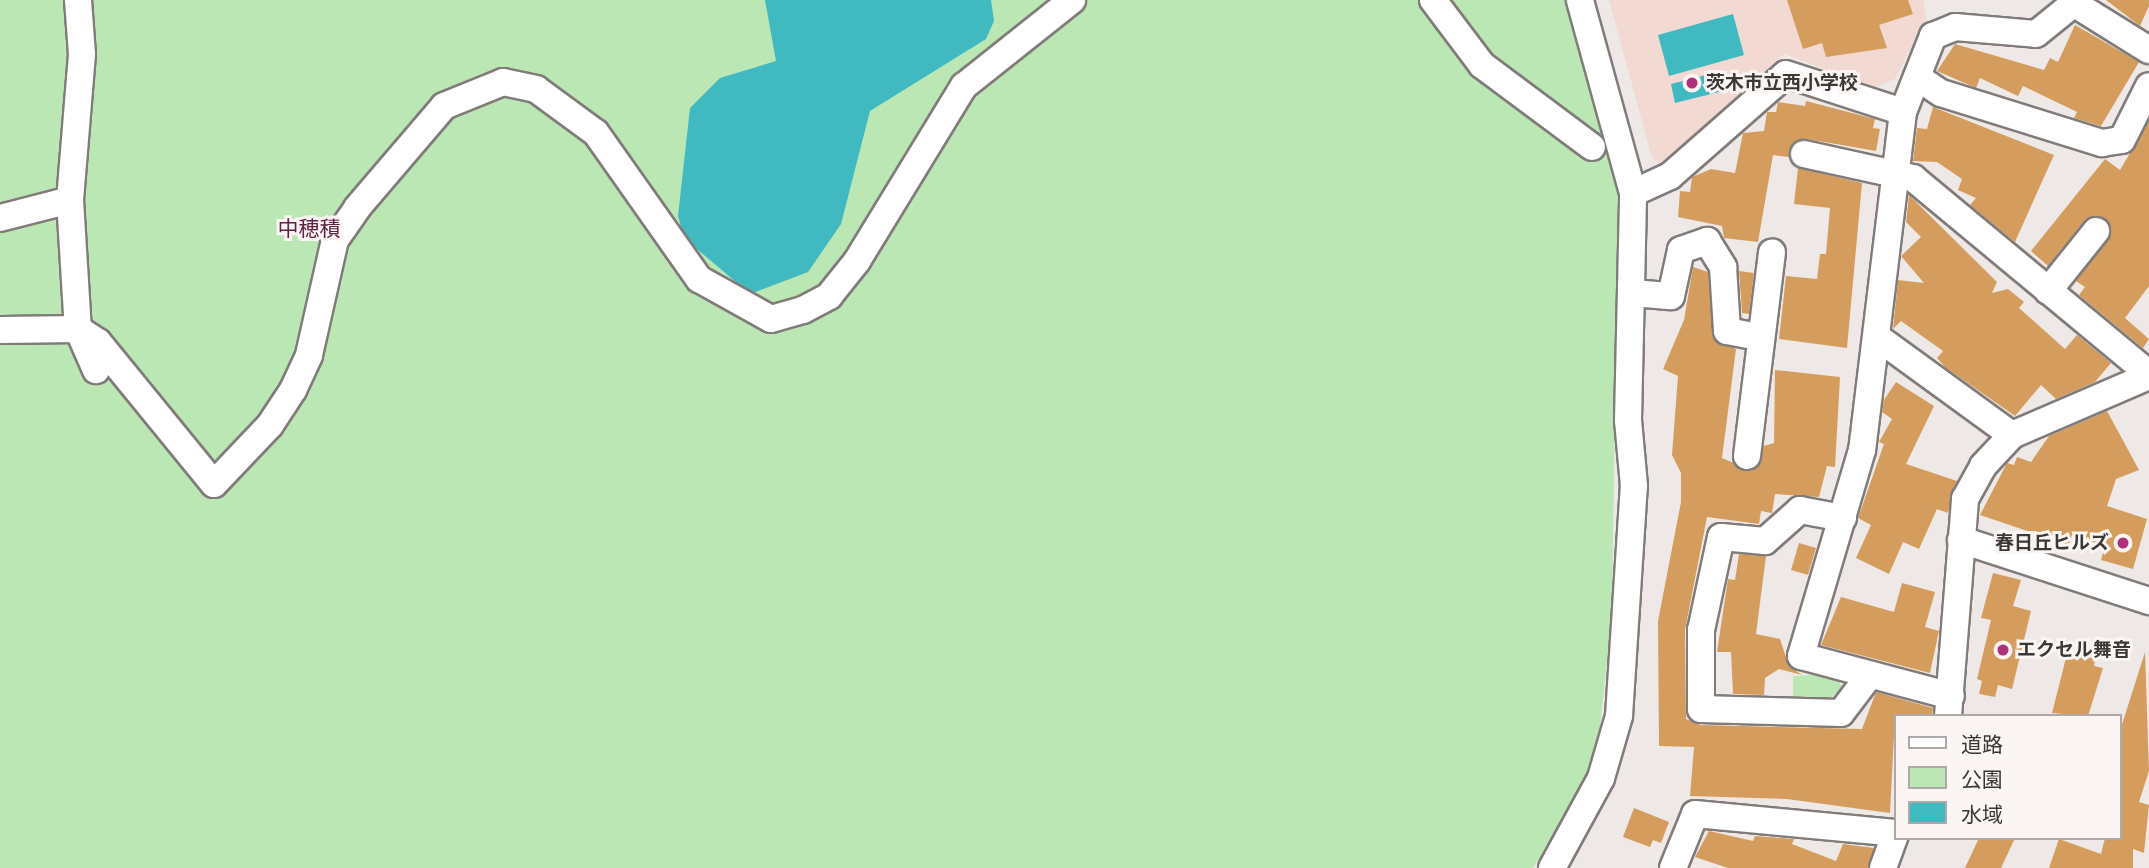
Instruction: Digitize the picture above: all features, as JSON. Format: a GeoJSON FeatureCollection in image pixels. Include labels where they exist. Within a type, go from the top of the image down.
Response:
{"type":"FeatureCollection","features":[{"type":"Feature","properties":{"kind":"street"},"geometry":{"type":"LineString","coordinates":[[78,0],[82,54],[71,200],[78,329],[96,370]]}},
{"type":"Feature","properties":{"kind":"street"},"geometry":{"type":"LineString","coordinates":[[1,330],[78,329],[122,369],[214,484],[270,425],[293,390],[309,355],[335,240],[357,208],[444,106],[503,82],[536,89],[596,133],[699,279],[771,319],[803,310],[829,296],[857,261],[964,86],[1072,0]]}},
{"type":"Feature","properties":{"kind":"street"},"geometry":{"type":"LineString","coordinates":[[1433,0],[1482,65],[1592,147]]}},
{"type":"Feature","properties":{"kind":"street"},"geometry":{"type":"LineString","coordinates":[[1552,868],[1601,778],[1619,716],[1634,486],[1628,420],[1633,293],[1633,193],[1580,0]]}},
{"type":"Feature","properties":{"kind":"street"},"geometry":{"type":"LineString","coordinates":[[1804,154],[1894,175],[1913,178],[2149,375],[2012,435],[1965,499],[1950,706],[1869,676],[1801,656],[1862,450],[1894,175],[1903,112],[1933,36],[1955,27],[2036,34],[2076,2],[2149,50]]}},
{"type":"Feature","properties":{"kind":"street"},"geometry":{"type":"LineString","coordinates":[[1633,193],[1670,176],[1786,74],[1903,112]]}},
{"type":"Feature","properties":{"kind":"street"},"geometry":{"type":"LineString","coordinates":[[1917,77],[1941,93],[2102,143],[2122,140],[2149,86]]}},
{"type":"Feature","properties":{"kind":"street"},"geometry":{"type":"LineString","coordinates":[[0,218],[71,200]]}},
{"type":"Feature","properties":{"kind":"street"},"geometry":{"type":"LineString","coordinates":[[2048,291],[2096,231]]}},
{"type":"Feature","properties":{"kind":"street"},"geometry":{"type":"LineString","coordinates":[[1633,293],[1671,296],[1681,250],[1707,241],[1723,267],[1727,331],[1758,337]]}},
{"type":"Feature","properties":{"kind":"street"},"geometry":{"type":"LineString","coordinates":[[1747,456],[1758,337],[1772,253]]}},
{"type":"Feature","properties":{"kind":"street"},"geometry":{"type":"LineString","coordinates":[[0,319],[0,336]]}},
{"type":"Feature","properties":{"kind":"street"},"geometry":{"type":"LineString","coordinates":[[1877,337],[2012,435]]}},
{"type":"Feature","properties":{"kind":"street"},"geometry":{"type":"LineString","coordinates":[[1843,518],[1800,510],[1765,541],[1721,537],[1701,630],[1701,709],[1841,713],[1869,676]]}},
{"type":"Feature","properties":{"kind":"street"},"geometry":{"type":"LineString","coordinates":[[1961,540],[2149,601]]}},
{"type":"Feature","properties":{"kind":"street"},"geometry":{"type":"LineString","coordinates":[[1673,868],[1695,814],[1894,834]]}},
{"type":"Feature","properties":{"kind":"street"},"geometry":{"type":"LineString","coordinates":[[1884,868],[1894,837]]}},
{"type":"Feature","properties":{"kind":"shaded area","name":"茨木市立西小学校"},"geometry":{"type":"Polygon","coordinates":[[[1609,0],[1923,0],[1926,19],[1895,79],[1875,87],[1784,54],[1660,165],[1652,158],[1609,0]]]}},
{"type":"Feature","properties":{"kind":"green space"},"geometry":{"type":"Polygon","coordinates":[[[0,0],[1568,0],[1618,195],[1612,612],[1599,738],[1578,795],[1533,868],[0,868],[0,0]]]}},
{"type":"Feature","properties":{"kind":"green space"},"geometry":{"type":"Polygon","coordinates":[[[1836,674],[1842,688],[1829,699],[1793,701],[1793,676],[1836,674]]]}},
{"type":"Feature","properties":{"kind":"water"},"geometry":{"type":"Polygon","coordinates":[[[765,0],[991,0],[994,21],[986,39],[870,111],[841,224],[808,272],[750,294],[684,238],[678,216],[690,108],[720,78],[776,61],[765,0]]]}},
{"type":"Feature","properties":{"kind":"water"},"geometry":{"type":"Polygon","coordinates":[[[1733,14],[1744,55],[1669,76],[1658,35],[1733,14]]]}},
{"type":"Feature","properties":{"kind":"water"},"geometry":{"type":"Polygon","coordinates":[[[1718,72],[1723,91],[1675,103],[1671,84],[1718,72]]]}},
{"type":"Feature","properties":{"kind":"building"},"geometry":{"type":"Polygon","coordinates":[[[1787,0],[1908,0],[1913,14],[1879,25],[1887,48],[1826,57],[1822,43],[1803,49],[1787,0]]]}},
{"type":"Feature","properties":{"kind":"building"},"geometry":{"type":"Polygon","coordinates":[[[2106,0],[2149,0],[2149,6],[2140,26],[2106,0]]]}},
{"type":"Feature","properties":{"kind":"building"},"geometry":{"type":"Polygon","coordinates":[[[2075,25],[2139,62],[2101,126],[2074,118],[2077,112],[2023,86],[2018,96],[1980,78],[1976,88],[1937,71],[1955,44],[2044,70],[2050,58],[2058,62],[2075,25]]]}},
{"type":"Feature","properties":{"kind":"building"},"geometry":{"type":"Polygon","coordinates":[[[1806,101],[1875,119],[1873,128],[1880,129],[1876,151],[1807,139],[1793,143],[1789,157],[1773,155],[1758,242],[1724,238],[1722,226],[1678,217],[1680,191],[1690,192],[1692,177],[1711,169],[1735,173],[1743,133],[1764,131],[1767,112],[1776,112],[1778,102],[1805,106],[1806,101]]]}},
{"type":"Feature","properties":{"kind":"building"},"geometry":{"type":"Polygon","coordinates":[[[1933,107],[2054,155],[2015,242],[1970,205],[1976,198],[1958,190],[1962,179],[1937,162],[1913,161],[1917,128],[1927,129],[1933,107]]]}},
{"type":"Feature","properties":{"kind":"building"},"geometry":{"type":"Polygon","coordinates":[[[2149,121],[2149,286],[2125,318],[2149,339],[2143,348],[2079,295],[2085,287],[2076,281],[2111,234],[2106,219],[2084,221],[2048,266],[2031,251],[2105,159],[2120,170],[2149,121]]]}},
{"type":"Feature","properties":{"kind":"building"},"geometry":{"type":"Polygon","coordinates":[[[1798,168],[1862,183],[1847,348],[1779,339],[1786,276],[1817,279],[1820,254],[1826,254],[1830,208],[1794,204],[1798,168]]]}},
{"type":"Feature","properties":{"kind":"building"},"geometry":{"type":"Polygon","coordinates":[[[1909,195],[1997,282],[1992,293],[2008,289],[2024,302],[2019,308],[2065,349],[2077,335],[2111,363],[2095,382],[2056,399],[2041,385],[2015,416],[1945,367],[1937,358],[1943,351],[1901,321],[1893,329],[1898,280],[1924,283],[1901,256],[1921,237],[1906,222],[1909,195]]]}},
{"type":"Feature","properties":{"kind":"building"},"geometry":{"type":"Polygon","coordinates":[[[1693,267],[1708,272],[1713,338],[1736,349],[1722,458],[1752,471],[1764,446],[1774,443],[1775,370],[1840,377],[1835,467],[1827,466],[1819,497],[1775,494],[1772,513],[1761,511],[1759,524],[1707,517],[1685,630],[1686,719],[1701,725],[1862,729],[1876,692],[1933,708],[1932,714],[1894,714],[1890,813],[1787,799],[1690,796],[1694,747],[1659,746],[1658,621],[1681,502],[1681,473],[1672,455],[1678,376],[1663,369],[1684,320],[1693,267]]]}},
{"type":"Feature","properties":{"kind":"building"},"geometry":{"type":"Polygon","coordinates":[[[1739,271],[1754,273],[1749,314],[1742,313],[1739,271]]]}},
{"type":"Feature","properties":{"kind":"building"},"geometry":{"type":"Polygon","coordinates":[[[1896,382],[1934,406],[1906,464],[1957,481],[1948,513],[1937,509],[1919,549],[1903,542],[1889,574],[1856,558],[1871,525],[1858,518],[1884,444],[1879,442],[1892,419],[1882,412],[1884,400],[1896,382]]]}},
{"type":"Feature","properties":{"kind":"building"},"geometry":{"type":"Polygon","coordinates":[[[2107,411],[2139,470],[2116,479],[2107,506],[2147,519],[2133,569],[2101,560],[2105,546],[2072,535],[2069,545],[1980,515],[2007,463],[2014,465],[2017,457],[2031,462],[2049,436],[2107,411]]]}},
{"type":"Feature","properties":{"kind":"building"},"geometry":{"type":"Polygon","coordinates":[[[1799,543],[1816,548],[1808,575],[1791,570],[1799,543]]]}},
{"type":"Feature","properties":{"kind":"building"},"geometry":{"type":"Polygon","coordinates":[[[1739,554],[1766,556],[1756,634],[1780,639],[1789,666],[1802,675],[1779,669],[1765,678],[1764,695],[1733,694],[1731,652],[1717,652],[1728,579],[1735,580],[1739,554]]]}},
{"type":"Feature","properties":{"kind":"building","name":"エクセル舞音"},"geometry":{"type":"Polygon","coordinates":[[[1993,573],[2021,580],[2013,606],[2031,611],[2012,689],[1998,685],[1995,697],[1979,694],[1982,681],[1977,679],[1991,620],[1981,618],[1993,573]]]}},
{"type":"Feature","properties":{"kind":"building"},"geometry":{"type":"Polygon","coordinates":[[[1902,583],[1935,592],[1925,627],[1939,631],[1930,673],[1821,645],[1841,597],[1894,612],[1902,583]]]}},
{"type":"Feature","properties":{"kind":"building"},"geometry":{"type":"Polygon","coordinates":[[[2068,650],[2096,657],[2094,666],[2103,668],[2089,714],[2052,713],[2068,650]]]}},
{"type":"Feature","properties":{"kind":"building"},"geometry":{"type":"Polygon","coordinates":[[[2145,652],[2149,771],[2139,802],[2149,805],[2144,853],[2133,849],[2133,868],[2049,868],[2059,840],[2101,854],[2104,840],[2121,840],[2121,728],[2145,652]]]}},
{"type":"Feature","properties":{"kind":"building"},"geometry":{"type":"Polygon","coordinates":[[[1634,808],[1669,822],[1661,843],[1653,840],[1650,847],[1623,837],[1634,808]]]}},
{"type":"Feature","properties":{"kind":"building"},"geometry":{"type":"Polygon","coordinates":[[[1709,831],[1753,841],[1755,836],[1794,839],[1792,844],[1836,861],[1843,844],[1874,848],[1868,868],[1728,868],[1695,857],[1709,831]]]}},
{"type":"Feature","properties":{"kind":"building"},"geometry":{"type":"Polygon","coordinates":[[[1978,840],[2014,840],[2001,868],[1965,868],[1978,840]]]}},
{"type":"Feature","properties":{"kind":"place","name":"茨木市立西小学校"},"geometry":{"type":"Point","coordinates":[1692,83]}},
{"type":"Feature","properties":{"kind":"place","name":"春日丘ヒルズ"},"geometry":{"type":"Point","coordinates":[2123,543]}},
{"type":"Feature","properties":{"kind":"place","name":"エクセル舞音"},"geometry":{"type":"Point","coordinates":[2003,650]}},
{"type":"Feature","properties":{"kind":"district","name":"中穂積"},"geometry":{"type":"Point","coordinates":[309,229]}}]}
